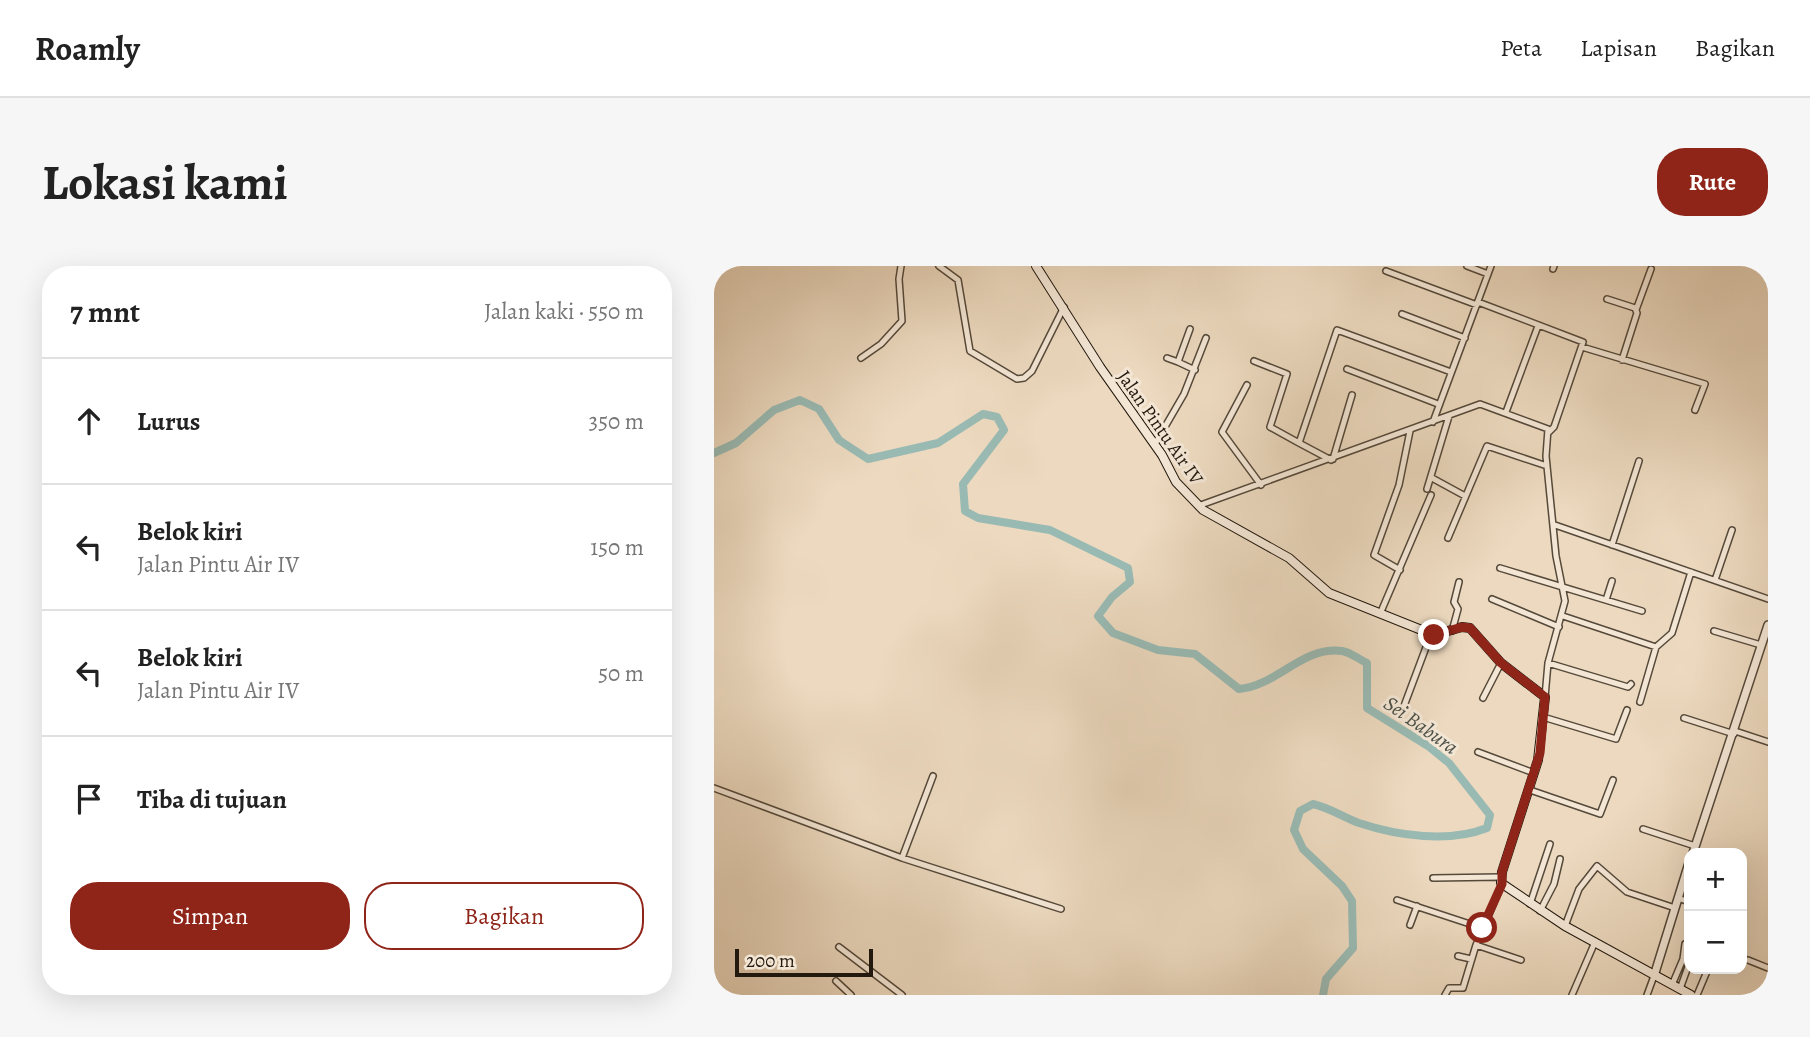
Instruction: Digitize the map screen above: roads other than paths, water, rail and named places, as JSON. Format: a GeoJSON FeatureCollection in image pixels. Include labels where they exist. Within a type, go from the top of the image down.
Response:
{"type":"FeatureCollection","features":[{"type":"Feature","properties":{"kind":"main road","name":"Jalan Pintu Air IV"},"geometry":{"type":"LineString","coordinates":[[1036,266],[1100,367],[1155,444],[1177,482],[1198,506],[1291,559],[1326,592],[1431,634],[1470,628],[1501,663],[1545,697]]}},
{"type":"Feature","properties":{"kind":"main road"},"geometry":{"type":"LineString","coordinates":[[1545,697],[1544,717],[1530,790],[1501,881],[1540,911],[1690,995]]}},
{"type":"Feature","properties":{"kind":"street"},"geometry":{"type":"LineString","coordinates":[[861,358],[881,344],[902,321],[899,279],[901,266]]}},
{"type":"Feature","properties":{"kind":"street"},"geometry":{"type":"LineString","coordinates":[[939,266],[958,280],[970,351],[1017,379],[1026,377],[1032,371],[1064,307]]}},
{"type":"Feature","properties":{"kind":"street"},"geometry":{"type":"LineString","coordinates":[[1467,266],[1488,274]]}},
{"type":"Feature","properties":{"kind":"street"},"geometry":{"type":"LineString","coordinates":[[1433,422],[1491,266]]}},
{"type":"Feature","properties":{"kind":"street"},"geometry":{"type":"LineString","coordinates":[[1622,360],[1651,269]]}},
{"type":"Feature","properties":{"kind":"street"},"geometry":{"type":"LineString","coordinates":[[1386,271],[1580,340],[1581,347],[1554,427],[1549,432],[1547,466],[1556,556],[1565,601],[1548,663],[1545,697]]}},
{"type":"Feature","properties":{"kind":"street"},"geometry":{"type":"LineString","coordinates":[[1607,299],[1636,310]]}},
{"type":"Feature","properties":{"kind":"street"},"geometry":{"type":"LineString","coordinates":[[1402,314],[1465,338]]}},
{"type":"Feature","properties":{"kind":"street"},"geometry":{"type":"LineString","coordinates":[[1506,412],[1538,326]]}},
{"type":"Feature","properties":{"kind":"street"},"geometry":{"type":"LineString","coordinates":[[1178,362],[1190,329]]}},
{"type":"Feature","properties":{"kind":"street"},"geometry":{"type":"LineString","coordinates":[[1299,443],[1337,330],[1451,372]]}},
{"type":"Feature","properties":{"kind":"street"},"geometry":{"type":"LineString","coordinates":[[1155,444],[1195,370],[1206,338]]}},
{"type":"Feature","properties":{"kind":"street"},"geometry":{"type":"LineString","coordinates":[[1581,347],[1705,384],[1695,411]]}},
{"type":"Feature","properties":{"kind":"street"},"geometry":{"type":"LineString","coordinates":[[1167,358],[1195,370]]}},
{"type":"Feature","properties":{"kind":"street"},"geometry":{"type":"LineString","coordinates":[[1254,361],[1287,374],[1270,427],[1332,460]]}},
{"type":"Feature","properties":{"kind":"street"},"geometry":{"type":"LineString","coordinates":[[1347,369],[1438,404]]}},
{"type":"Feature","properties":{"kind":"street"},"geometry":{"type":"LineString","coordinates":[[1247,386],[1222,432],[1262,485]]}},
{"type":"Feature","properties":{"kind":"street"},"geometry":{"type":"LineString","coordinates":[[1332,460],[1353,395]]}},
{"type":"Feature","properties":{"kind":"street"},"geometry":{"type":"LineString","coordinates":[[1198,506],[1332,460],[1480,404],[1506,412],[1549,432]]}},
{"type":"Feature","properties":{"kind":"street"},"geometry":{"type":"LineString","coordinates":[[1427,489],[1448,416]]}},
{"type":"Feature","properties":{"kind":"street"},"geometry":{"type":"LineString","coordinates":[[1400,570],[1374,555],[1399,485],[1410,431]]}},
{"type":"Feature","properties":{"kind":"street"},"geometry":{"type":"LineString","coordinates":[[1448,538],[1487,446],[1547,466]]}},
{"type":"Feature","properties":{"kind":"street"},"geometry":{"type":"LineString","coordinates":[[1612,545],[1639,461]]}},
{"type":"Feature","properties":{"kind":"street"},"geometry":{"type":"LineString","coordinates":[[1432,478],[1465,496]]}},
{"type":"Feature","properties":{"kind":"street"},"geometry":{"type":"LineString","coordinates":[[1380,614],[1431,495]]}},
{"type":"Feature","properties":{"kind":"street"},"geometry":{"type":"LineString","coordinates":[[1555,525],[1768,599]]}},
{"type":"Feature","properties":{"kind":"street"},"geometry":{"type":"LineString","coordinates":[[1715,580],[1731,530]]}},
{"type":"Feature","properties":{"kind":"street"},"geometry":{"type":"LineString","coordinates":[[1556,556],[1566,560]]}},
{"type":"Feature","properties":{"kind":"street"},"geometry":{"type":"LineString","coordinates":[[1500,568],[1642,611]]}},
{"type":"Feature","properties":{"kind":"street"},"geometry":{"type":"LineString","coordinates":[[1640,702],[1656,647],[1672,633],[1691,572]]}},
{"type":"Feature","properties":{"kind":"street"},"geometry":{"type":"LineString","coordinates":[[1606,600],[1612,581]]}},
{"type":"Feature","properties":{"kind":"street"},"geometry":{"type":"LineString","coordinates":[[1452,631],[1458,609],[1454,602],[1459,582]]}},
{"type":"Feature","properties":{"kind":"street"},"geometry":{"type":"LineString","coordinates":[[1492,598],[1559,627]]}},
{"type":"Feature","properties":{"kind":"street"},"geometry":{"type":"LineString","coordinates":[[1563,616],[1656,647]]}},
{"type":"Feature","properties":{"kind":"street"},"geometry":{"type":"LineString","coordinates":[[1695,848],[1768,625]]}},
{"type":"Feature","properties":{"kind":"street"},"geometry":{"type":"LineString","coordinates":[[1714,631],[1761,645]]}},
{"type":"Feature","properties":{"kind":"street"},"geometry":{"type":"LineString","coordinates":[[1401,714],[1431,634]]}},
{"type":"Feature","properties":{"kind":"street"},"geometry":{"type":"LineString","coordinates":[[1483,698],[1501,663]]}},
{"type":"Feature","properties":{"kind":"street"},"geometry":{"type":"LineString","coordinates":[[1548,663],[1604,682],[1628,687],[1631,684]]}},
{"type":"Feature","properties":{"kind":"street"},"geometry":{"type":"LineString","coordinates":[[1544,717],[1616,739],[1627,710]]}},
{"type":"Feature","properties":{"kind":"street"},"geometry":{"type":"LineString","coordinates":[[1684,718],[1768,742]]}},
{"type":"Feature","properties":{"kind":"street"},"geometry":{"type":"LineString","coordinates":[[1478,752],[1534,773]]}},
{"type":"Feature","properties":{"kind":"street"},"geometry":{"type":"LineString","coordinates":[[902,858],[933,776]]}},
{"type":"Feature","properties":{"kind":"street"},"geometry":{"type":"LineString","coordinates":[[1530,790],[1600,814],[1613,780]]}},
{"type":"Feature","properties":{"kind":"street"},"geometry":{"type":"LineString","coordinates":[[714,789],[902,858],[1060,909]]}},
{"type":"Feature","properties":{"kind":"street"},"geometry":{"type":"LineString","coordinates":[[1643,829],[1689,848]]}},
{"type":"Feature","properties":{"kind":"street"},"geometry":{"type":"LineString","coordinates":[[1530,904],[1550,844]]}},
{"type":"Feature","properties":{"kind":"street"},"geometry":{"type":"LineString","coordinates":[[1540,911],[1554,884],[1560,859]]}},
{"type":"Feature","properties":{"kind":"street"},"geometry":{"type":"LineString","coordinates":[[1565,926],[1579,889],[1597,866],[1627,892],[1675,908]]}},
{"type":"Feature","properties":{"kind":"street"},"geometry":{"type":"LineString","coordinates":[[1433,878],[1501,881],[1482,928],[1463,988],[1449,988],[1445,995]]}},
{"type":"Feature","properties":{"kind":"street"},"geometry":{"type":"LineString","coordinates":[[1647,995],[1684,879]]}},
{"type":"Feature","properties":{"kind":"street"},"geometry":{"type":"LineString","coordinates":[[1678,898],[1684,900]]}},
{"type":"Feature","properties":{"kind":"street"},"geometry":{"type":"LineString","coordinates":[[1397,900],[1482,928]]}},
{"type":"Feature","properties":{"kind":"street"},"geometry":{"type":"LineString","coordinates":[[1410,925],[1417,906]]}},
{"type":"Feature","properties":{"kind":"street"},"geometry":{"type":"LineString","coordinates":[[1573,995],[1595,942]]}},
{"type":"Feature","properties":{"kind":"street"},"geometry":{"type":"LineString","coordinates":[[1476,945],[1521,960]]}},
{"type":"Feature","properties":{"kind":"street"},"geometry":{"type":"LineString","coordinates":[[839,947],[902,995]]}},
{"type":"Feature","properties":{"kind":"street"},"geometry":{"type":"LineString","coordinates":[[1676,987],[1684,952]]}},
{"type":"Feature","properties":{"kind":"street"},"geometry":{"type":"LineString","coordinates":[[1458,956],[1471,960]]}},
{"type":"Feature","properties":{"kind":"street"},"geometry":{"type":"LineString","coordinates":[[1748,960],[1768,968]]}},
{"type":"Feature","properties":{"kind":"street"},"geometry":{"type":"LineString","coordinates":[[1676,987],[1684,973]]}},
{"type":"Feature","properties":{"kind":"street"},"geometry":{"type":"LineString","coordinates":[[1697,995],[1706,974]]}},
{"type":"Feature","properties":{"kind":"street"},"geometry":{"type":"LineString","coordinates":[[836,981],[851,995]]}},
{"type":"Feature","properties":{"kind":"waterway","name":"Sei Babura"},"geometry":{"type":"LineString","coordinates":[[714,453],[736,443],[774,410],[800,400],[819,409],[839,440],[868,459],[938,443],[983,414],[997,417],[1004,430],[963,484],[965,511],[978,518],[1050,530],[1128,568],[1130,582],[1112,597],[1098,616],[1113,633],[1158,650],[1195,654],[1239,689],[1266,681],[1314,654],[1328,651],[1342,651],[1367,663],[1367,708],[1428,746],[1449,763],[1490,815],[1487,828],[1472,833],[1423,836],[1374,828],[1313,804],[1300,811],[1294,830],[1303,849],[1342,886],[1352,901],[1353,948],[1326,979],[1323,995]]}}]}
